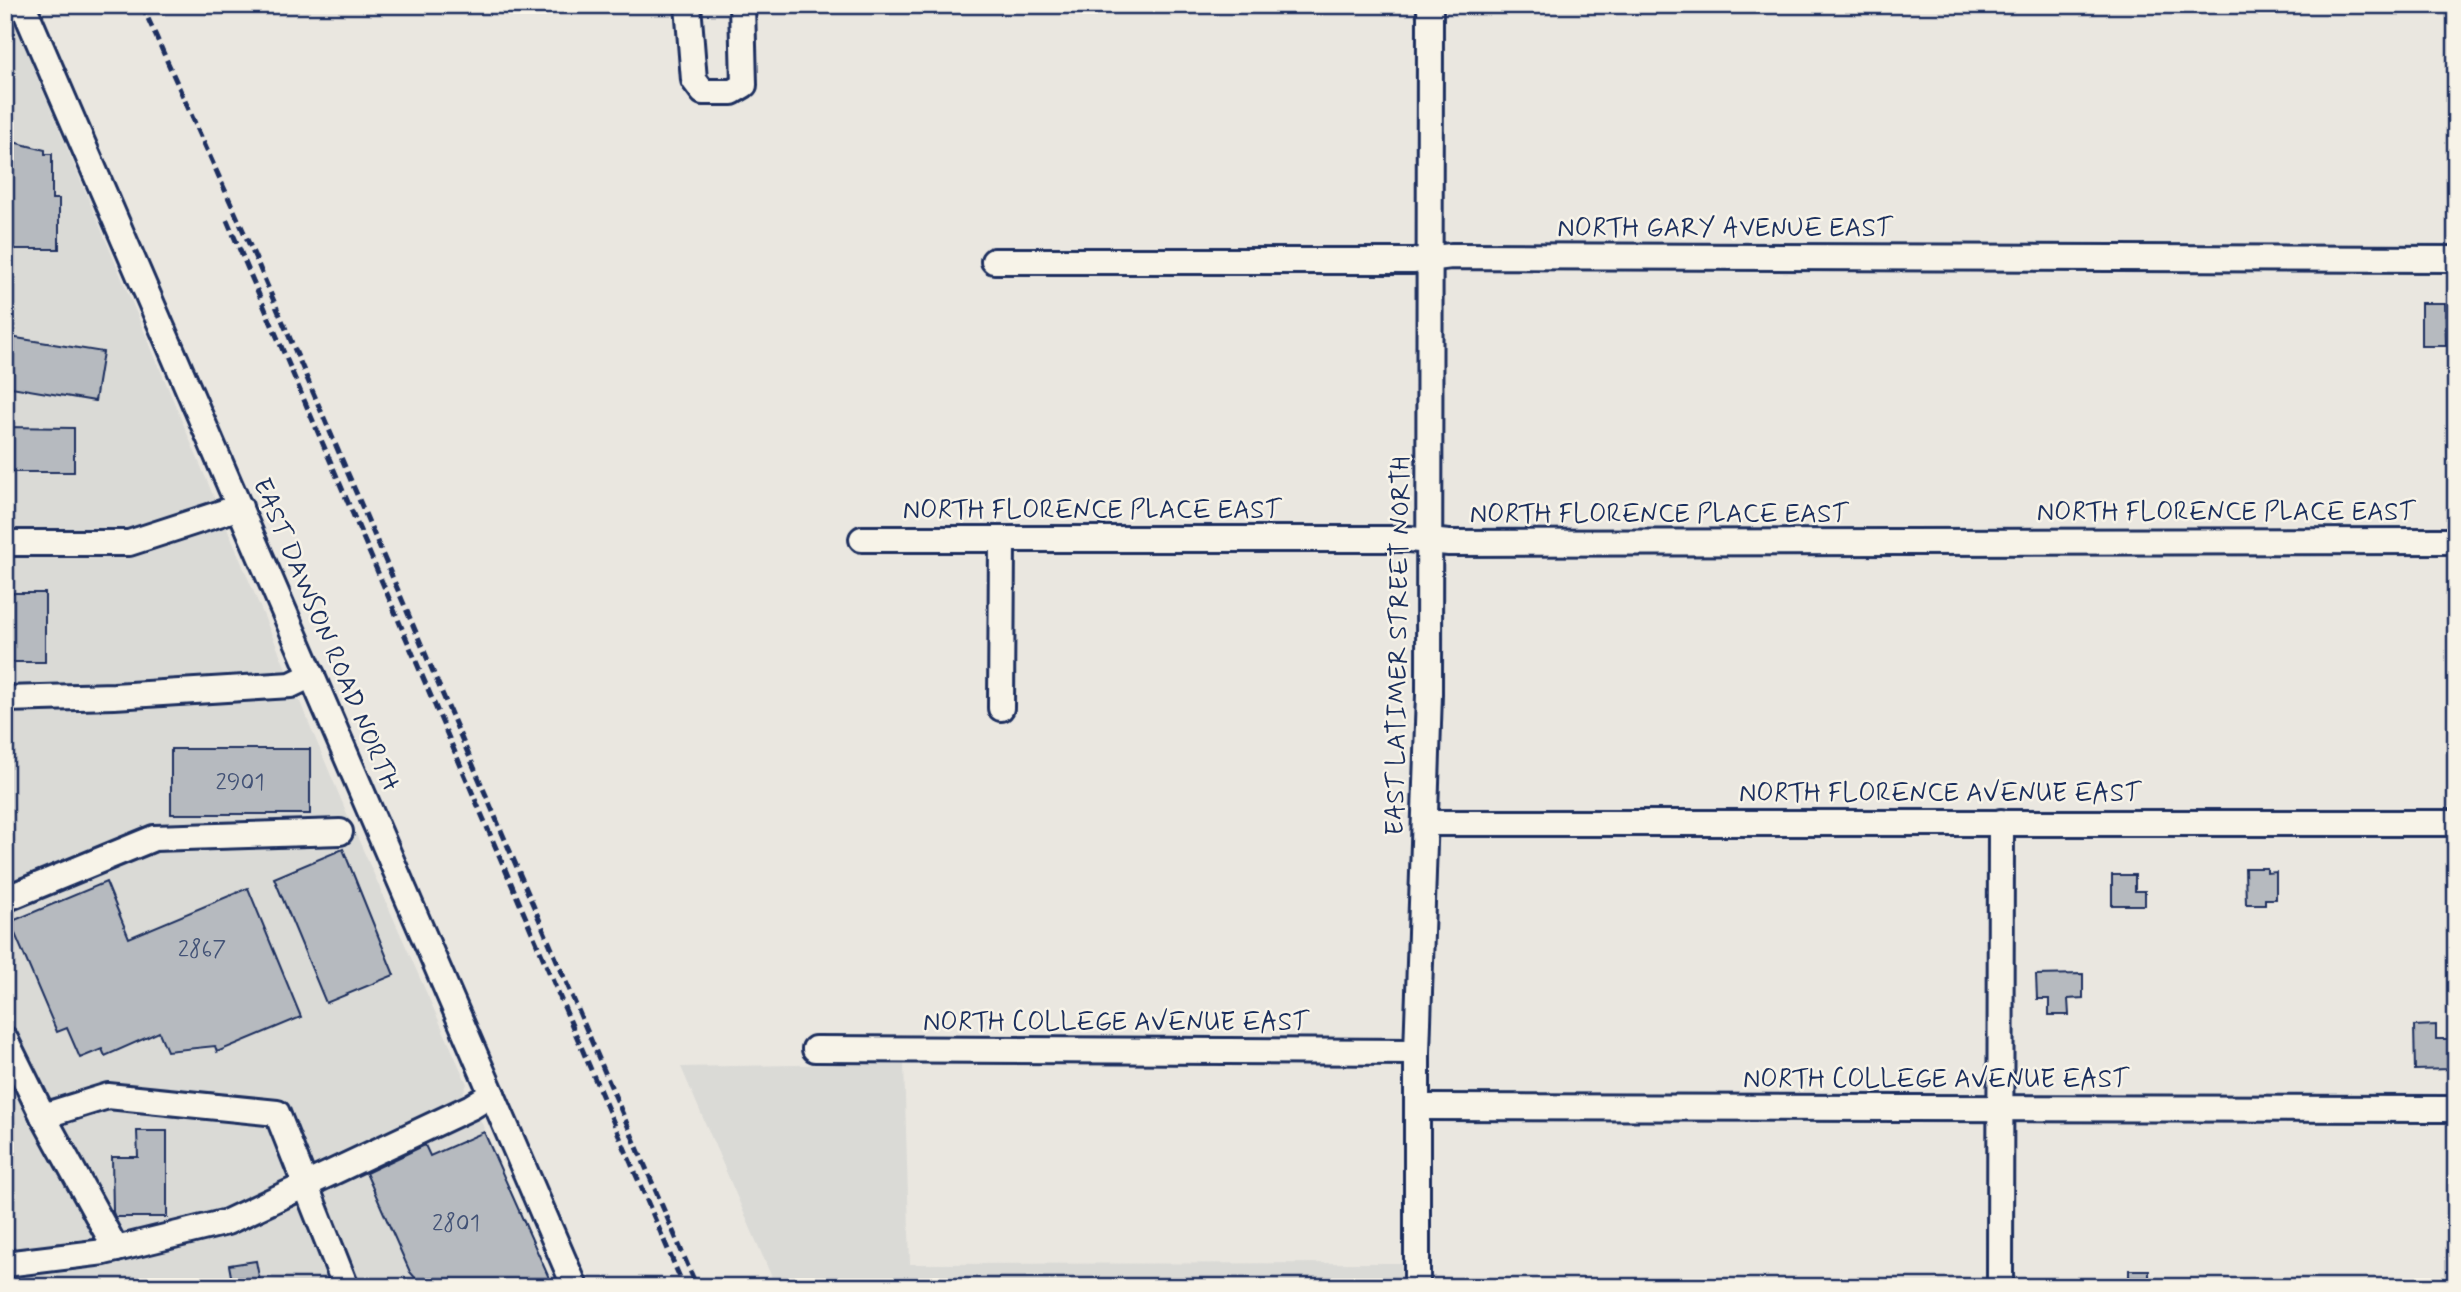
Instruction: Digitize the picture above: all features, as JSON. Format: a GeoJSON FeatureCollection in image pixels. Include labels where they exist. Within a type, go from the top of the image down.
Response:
{"type":"FeatureCollection","features":[{"type":"Feature","properties":{"kind":"street","name":"EAST DAWSON ROAD NORTH"},"geometry":{"type":"LineString","coordinates":[[23,5],[575,1287]]}},
{"type":"Feature","properties":{"kind":"street"},"geometry":{"type":"LineString","coordinates":[[688,5],[694,80],[703,92],[732,92],[744,85],[742,5]]}},
{"type":"Feature","properties":{"kind":"street","name":"EAST LATIMER STREET NORTH"},"geometry":{"type":"LineString","coordinates":[[1417,1287],[1417,1052],[1429,694],[1430,5]]}},
{"type":"Feature","properties":{"kind":"street","name":"NORTH GARY AVENUE EAST"},"geometry":{"type":"LineString","coordinates":[[994,261],[1413,261],[1493,256],[2456,259]]}},
{"type":"Feature","properties":{"kind":"street"},"geometry":{"type":"LineString","coordinates":[[5,543],[129,543],[240,507]]}},
{"type":"Feature","properties":{"kind":"street"},"geometry":{"type":"LineString","coordinates":[[1001,708],[1002,539]]}},
{"type":"Feature","properties":{"kind":"street","name":"NORTH FLORENCE PLACE EAST"},"geometry":{"type":"LineString","coordinates":[[862,540],[1449,543],[2456,541]]}},
{"type":"Feature","properties":{"kind":"street"},"geometry":{"type":"LineString","coordinates":[[5,699],[114,696],[290,685],[312,675]]}},
{"type":"Feature","properties":{"kind":"street"},"geometry":{"type":"LineString","coordinates":[[2000,1287],[2001,822]]}},
{"type":"Feature","properties":{"kind":"street","name":"NORTH FLORENCE AVENUE EAST"},"geometry":{"type":"LineString","coordinates":[[1425,823],[2456,823]]}},
{"type":"Feature","properties":{"kind":"street"},"geometry":{"type":"LineString","coordinates":[[5,899],[154,838],[340,832]]}},
{"type":"Feature","properties":{"kind":"street"},"geometry":{"type":"LineString","coordinates":[[5,1040],[116,1249]]}},
{"type":"Feature","properties":{"kind":"street","name":"NORTH COLLEGE AVENUE EAST"},"geometry":{"type":"LineString","coordinates":[[815,1049],[1417,1052]]}},
{"type":"Feature","properties":{"kind":"street"},"geometry":{"type":"LineString","coordinates":[[5,1264],[116,1249],[227,1222],[471,1107],[492,1094]]}},
{"type":"Feature","properties":{"kind":"street"},"geometry":{"type":"LineString","coordinates":[[43,1116],[108,1096],[277,1113],[346,1287]]}},
{"type":"Feature","properties":{"kind":"street","name":"NORTH COLLEGE AVENUE EAST"},"geometry":{"type":"LineString","coordinates":[[1417,1107],[2456,1109]]}},
{"type":"Feature","properties":{"kind":"shaded area"},"geometry":{"type":"Polygon","coordinates":[[[5,5],[348,816],[467,1084],[463,1093],[477,1121],[480,1119],[554,1287],[5,1287],[5,5]]]}},
{"type":"Feature","properties":{"kind":"shaded area"},"geometry":{"type":"Polygon","coordinates":[[[904,1063],[910,1264],[1401,1263],[1401,1287],[776,1287],[681,1067],[904,1063]]]}},
{"type":"Feature","properties":{"kind":"building"},"geometry":{"type":"Polygon","coordinates":[[[5,140],[52,154],[52,199],[59,199],[59,249],[5,249],[5,140]]]}},
{"type":"Feature","properties":{"kind":"building"},"geometry":{"type":"Polygon","coordinates":[[[2421,303],[2445,303],[2446,346],[2421,346],[2421,303]]]}},
{"type":"Feature","properties":{"kind":"building"},"geometry":{"type":"Polygon","coordinates":[[[10,337],[103,352],[95,401],[5,386],[10,337]]]}},
{"type":"Feature","properties":{"kind":"building"},"geometry":{"type":"Polygon","coordinates":[[[5,427],[74,428],[74,472],[5,472],[5,427]]]}},
{"type":"Feature","properties":{"kind":"building"},"geometry":{"type":"Polygon","coordinates":[[[5,593],[45,593],[45,662],[5,662],[5,593]]]}},
{"type":"Feature","properties":{"kind":"building"},"geometry":{"type":"Polygon","coordinates":[[[171,749],[310,749],[310,814],[171,814],[171,749]]]}},
{"type":"Feature","properties":{"kind":"building"},"geometry":{"type":"Polygon","coordinates":[[[343,849],[394,975],[326,1003],[274,878],[343,849]]]}},
{"type":"Feature","properties":{"kind":"building"},"geometry":{"type":"Polygon","coordinates":[[[2245,868],[2267,868],[2267,873],[2276,872],[2276,899],[2265,899],[2265,904],[2246,904],[2245,868]]]}},
{"type":"Feature","properties":{"kind":"building"},"geometry":{"type":"Polygon","coordinates":[[[2112,875],[2135,875],[2135,891],[2145,891],[2145,905],[2112,905],[2112,875]]]}},
{"type":"Feature","properties":{"kind":"building"},"geometry":{"type":"Polygon","coordinates":[[[106,882],[129,938],[248,888],[301,1017],[217,1052],[215,1046],[167,1051],[159,1032],[105,1056],[102,1049],[80,1058],[67,1028],[57,1032],[10,922],[106,882]]]}},
{"type":"Feature","properties":{"kind":"building"},"geometry":{"type":"Polygon","coordinates":[[[2083,974],[2083,998],[2068,999],[2069,1015],[2049,1015],[2049,999],[2037,999],[2036,975],[2083,974]]]}},
{"type":"Feature","properties":{"kind":"building"},"geometry":{"type":"Polygon","coordinates":[[[2436,1025],[2436,1039],[2450,1039],[2451,1069],[2415,1070],[2414,1026],[2436,1025]]]}},
{"type":"Feature","properties":{"kind":"building"},"geometry":{"type":"Polygon","coordinates":[[[137,1131],[167,1131],[167,1217],[115,1217],[113,1212],[112,1157],[138,1157],[137,1131]]]}},
{"type":"Feature","properties":{"kind":"building"},"geometry":{"type":"Polygon","coordinates":[[[484,1132],[553,1287],[423,1287],[410,1272],[366,1173],[425,1145],[430,1156],[484,1132]]]}},
{"type":"Feature","properties":{"kind":"building"},"geometry":{"type":"Polygon","coordinates":[[[256,1261],[261,1287],[233,1287],[229,1265],[256,1261]]]}},
{"type":"Feature","properties":{"kind":"building"},"geometry":{"type":"Polygon","coordinates":[[[2129,1270],[2149,1270],[2149,1287],[2129,1287],[2129,1270]]]}},
{"type":"Feature","properties":{"kind":"railway"},"geometry":{"type":"LineString","coordinates":[[142,5],[255,257],[697,1287]]}},
{"type":"Feature","properties":{"kind":"railway"},"geometry":{"type":"LineString","coordinates":[[227,220],[684,1287]]}}]}
